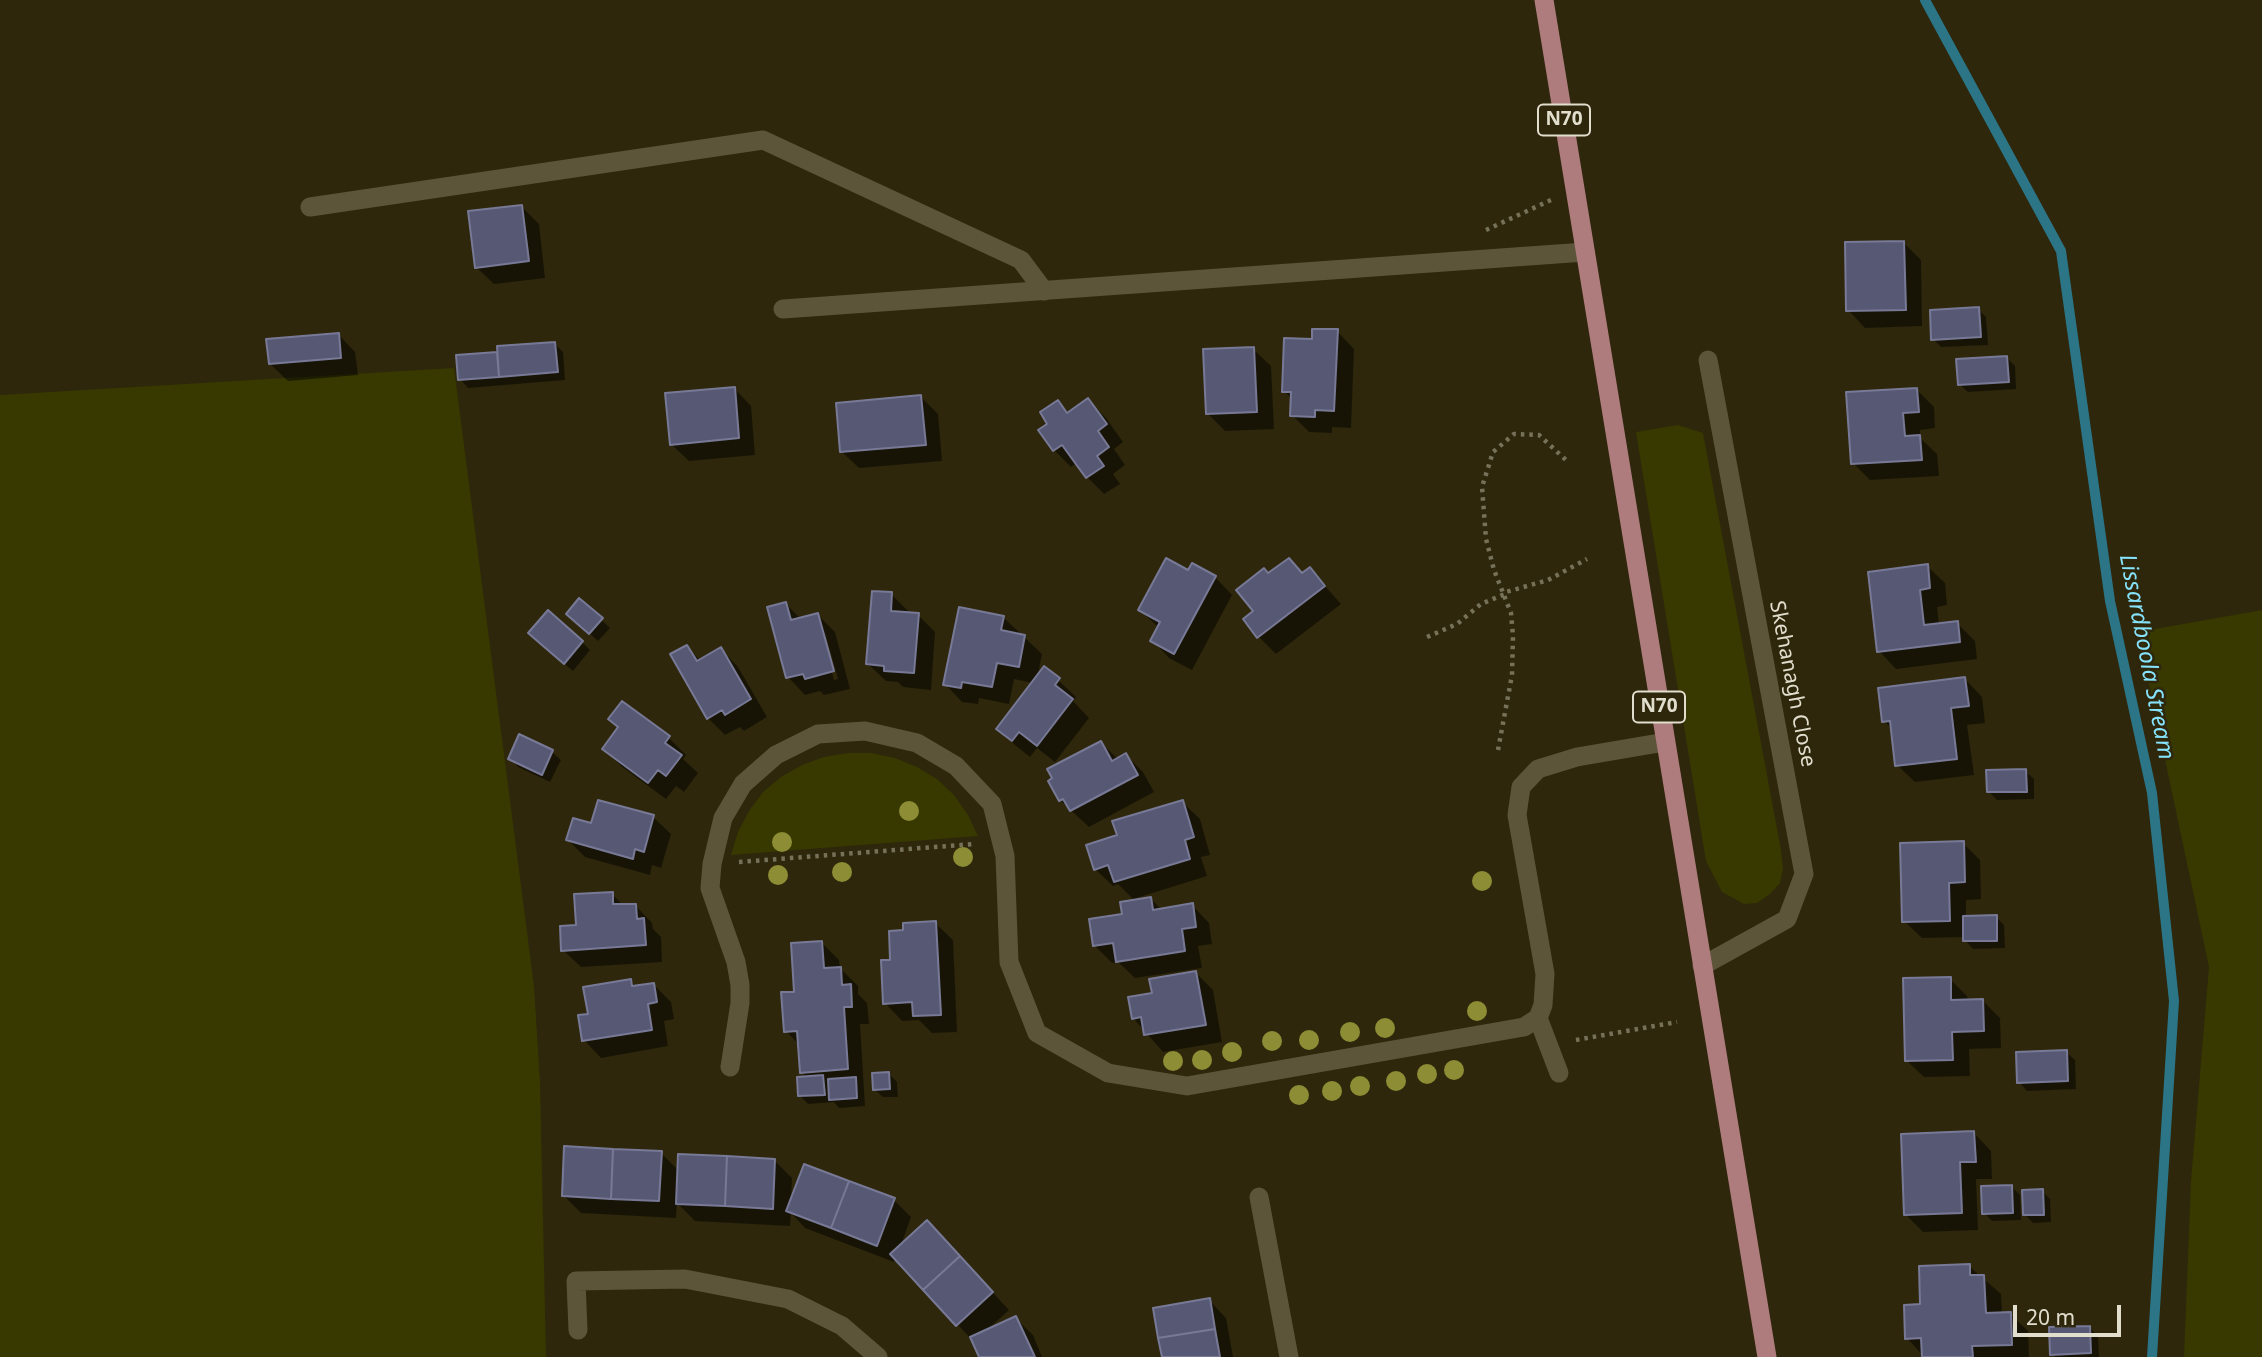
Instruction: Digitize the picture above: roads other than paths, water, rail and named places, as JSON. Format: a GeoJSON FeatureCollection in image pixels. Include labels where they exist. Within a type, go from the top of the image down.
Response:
{"type":"FeatureCollection","features":[{"type":"Feature","properties":{"kind":"main road","name":"N70"},"geometry":{"type":"LineString","coordinates":[[1544,0],[1767,1357]]}},
{"type":"Feature","properties":{"kind":"street"},"geometry":{"type":"LineString","coordinates":[[310,206],[763,140],[1021,260],[1044,290]]}},
{"type":"Feature","properties":{"kind":"street"},"geometry":{"type":"LineString","coordinates":[[783,309],[1585,252]]}},
{"type":"Feature","properties":{"kind":"street","name":"Skehanagh Close"},"geometry":{"type":"LineString","coordinates":[[1702,966],[1787,919],[1804,874],[1708,360]]}},
{"type":"Feature","properties":{"kind":"street"},"geometry":{"type":"LineString","coordinates":[[730,1067],[740,1003],[740,985],[736,962],[710,888],[712,864],[723,818],[743,784],[776,755],[818,734],[865,731],[917,743],[956,766],[992,804],[1006,856],[1009,962],[1037,1033],[1108,1073],[1187,1086],[1524,1027],[1538,1018],[1543,1005],[1545,974],[1517,815],[1521,787],[1538,769],[1577,757],[1665,742]]}},
{"type":"Feature","properties":{"kind":"street"},"geometry":{"type":"LineString","coordinates":[[1538,1018],[1559,1073]]}},
{"type":"Feature","properties":{"kind":"street"},"geometry":{"type":"LineString","coordinates":[[1259,1196],[1289,1357]]}},
{"type":"Feature","properties":{"kind":"street"},"geometry":{"type":"LineString","coordinates":[[578,1330],[576,1281],[685,1279],[789,1299],[842,1326],[878,1357]]}},
{"type":"Feature","properties":{"kind":"waterway","name":"Lissardboola Stream"},"geometry":{"type":"LineString","coordinates":[[1925,0],[2061,251],[2110,601],[2152,793],[2174,1001],[2152,1357]]}}]}
